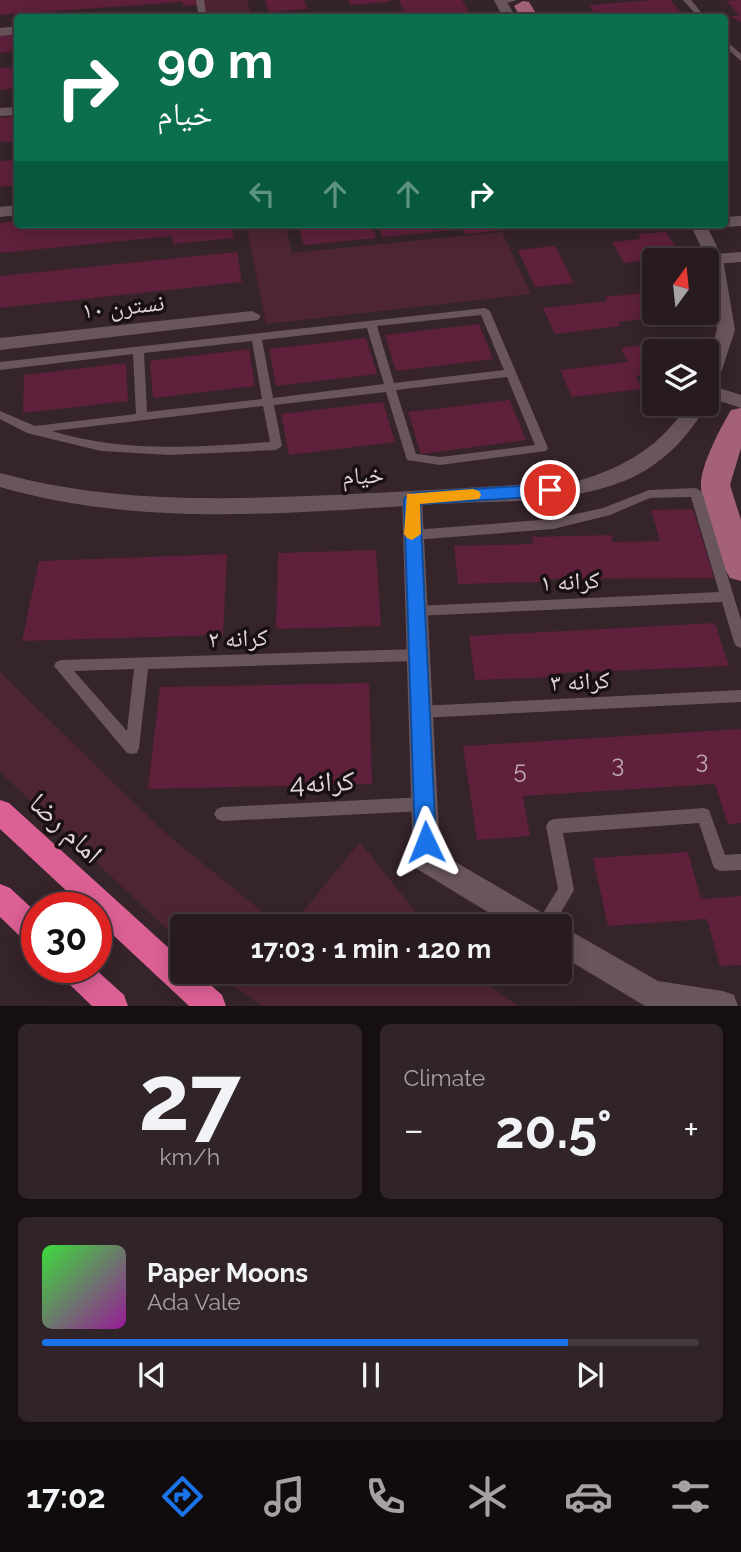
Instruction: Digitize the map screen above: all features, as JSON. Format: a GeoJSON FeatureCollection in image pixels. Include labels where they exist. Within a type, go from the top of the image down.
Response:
{"type":"FeatureCollection","features":[{"type":"Feature","properties":{"kind":"highway","name":"امام رضا"},"geometry":{"type":"LineString","coordinates":[[0,812],[211,1006]]}},
{"type":"Feature","properties":{"kind":"highway"},"geometry":{"type":"LineString","coordinates":[[0,898],[21,918]]}},
{"type":"Feature","properties":{"kind":"highway"},"geometry":{"type":"LineString","coordinates":[[89,983],[113,1006]]}},
{"type":"Feature","properties":{"kind":"street"},"geometry":{"type":"LineString","coordinates":[[500,0],[511,0]]}},
{"type":"Feature","properties":{"kind":"street"},"geometry":{"type":"LineString","coordinates":[[701,228],[710,248]]}},
{"type":"Feature","properties":{"kind":"street"},"geometry":{"type":"LineString","coordinates":[[719,259],[741,257]]}},
{"type":"Feature","properties":{"kind":"street"},"geometry":{"type":"LineString","coordinates":[[719,285],[726,330],[719,352]]}},
{"type":"Feature","properties":{"kind":"street","name":"نسترن ۱۰"},"geometry":{"type":"LineString","coordinates":[[0,344],[252,316]]}},
{"type":"Feature","properties":{"kind":"street"},"geometry":{"type":"LineString","coordinates":[[719,394],[741,402]]}},
{"type":"Feature","properties":{"kind":"street","name":"خیام"},"geometry":{"type":"LineString","coordinates":[[0,480],[25,488],[88,499],[153,505],[236,507],[578,488],[629,473],[666,448],[692,416]]}},
{"type":"Feature","properties":{"kind":"street"},"geometry":{"type":"LineString","coordinates":[[412,499],[426,860],[518,914]]}},
{"type":"Feature","properties":{"kind":"street"},"geometry":{"type":"LineString","coordinates":[[572,946],[654,995],[723,1006]]}},
{"type":"Feature","properties":{"kind":"lane"},"geometry":{"type":"LineString","coordinates":[[687,0],[699,14]]}},
{"type":"Feature","properties":{"kind":"lane"},"geometry":{"type":"LineString","coordinates":[[728,45],[741,59]]}},
{"type":"Feature","properties":{"kind":"lane"},"geometry":{"type":"LineString","coordinates":[[0,366],[485,311],[541,448],[440,461],[411,457],[371,324]]}},
{"type":"Feature","properties":{"kind":"lane"},"geometry":{"type":"LineString","coordinates":[[0,415],[31,430],[82,444],[166,453],[276,446],[256,336]]}},
{"type":"Feature","properties":{"kind":"lane"},"geometry":{"type":"LineString","coordinates":[[138,350],[142,417]]}},
{"type":"Feature","properties":{"kind":"lane"},"geometry":{"type":"LineString","coordinates":[[31,430],[511,373]]}},
{"type":"Feature","properties":{"kind":"lane"},"geometry":{"type":"LineString","coordinates":[[412,535],[553,524],[606,512],[649,494],[695,492],[741,642]]}},
{"type":"Feature","properties":{"kind":"lane","name":"کرانه ۱"},"geometry":{"type":"LineString","coordinates":[[415,611],[727,597]]}},
{"type":"Feature","properties":{"kind":"lane","name":"کرانه ۲"},"geometry":{"type":"LineString","coordinates":[[61,666],[417,655]]}},
{"type":"Feature","properties":{"kind":"lane"},"geometry":{"type":"LineString","coordinates":[[61,666],[132,748],[142,664]]}},
{"type":"Feature","properties":{"kind":"lane","name":"کرانه ۳"},"geometry":{"type":"LineString","coordinates":[[420,712],[741,696]]}},
{"type":"Feature","properties":{"kind":"lane","name":"کرانه4"},"geometry":{"type":"LineString","coordinates":[[222,814],[424,804]]}},
{"type":"Feature","properties":{"kind":"lane"},"geometry":{"type":"LineString","coordinates":[[551,914],[566,890],[554,826],[704,815],[720,863],[741,862]]}},
{"type":"Feature","properties":{"kind":"shaded area"},"geometry":{"type":"Polygon","coordinates":[[[203,0],[247,0],[251,14],[205,14],[203,0]]]}},
{"type":"Feature","properties":{"kind":"shaded area"},"geometry":{"type":"Polygon","coordinates":[[[247,228],[286,228],[292,253],[502,232],[531,294],[266,324],[247,228]]]}},
{"type":"Feature","properties":{"kind":"shaded area"},"geometry":{"type":"Polygon","coordinates":[[[0,672],[163,831],[265,914],[170,914],[170,932],[0,772],[0,672]]]}},
{"type":"Feature","properties":{"kind":"shaded area"},"geometry":{"type":"Polygon","coordinates":[[[360,842],[417,914],[301,914],[360,842]]]}},
{"type":"Feature","properties":{"kind":"shaded area"},"geometry":{"type":"Polygon","coordinates":[[[231,984],[488,984],[518,1006],[262,1006],[231,984]]]}},
{"type":"Feature","properties":{"kind":"building"},"geometry":{"type":"Polygon","coordinates":[[[0,0],[198,0],[199,5],[183,6],[183,2],[0,15],[0,0]]]}},
{"type":"Feature","properties":{"kind":"building"},"geometry":{"type":"Polygon","coordinates":[[[265,0],[304,0],[307,9],[269,12],[265,0]]]}},
{"type":"Feature","properties":{"kind":"building"},"geometry":{"type":"Polygon","coordinates":[[[348,0],[390,0],[390,2],[350,5],[348,0]]]}},
{"type":"Feature","properties":{"kind":"building"},"geometry":{"type":"Polygon","coordinates":[[[399,0],[462,0],[470,14],[367,14],[404,11],[399,0]]]}},
{"type":"Feature","properties":{"kind":"building"},"geometry":{"type":"Polygon","coordinates":[[[670,0],[683,14],[594,14],[590,5],[670,0]]]}},
{"type":"Feature","properties":{"kind":"building"},"geometry":{"type":"Polygon","coordinates":[[[741,0],[741,22],[729,16],[740,16],[726,1],[741,0]]]}},
{"type":"Feature","properties":{"kind":"building"},"geometry":{"type":"Polygon","coordinates":[[[14,33],[14,51],[0,53],[0,34],[14,33]]]}},
{"type":"Feature","properties":{"kind":"building"},"geometry":{"type":"Polygon","coordinates":[[[14,67],[14,88],[0,90],[0,68],[14,67]]]}},
{"type":"Feature","properties":{"kind":"building"},"geometry":{"type":"Polygon","coordinates":[[[14,116],[14,141],[0,142],[0,118],[14,116]]]}},
{"type":"Feature","properties":{"kind":"building"},"geometry":{"type":"Polygon","coordinates":[[[14,159],[14,185],[0,187],[0,161],[14,159]]]}},
{"type":"Feature","properties":{"kind":"building"},"geometry":{"type":"Polygon","coordinates":[[[14,221],[14,228],[233,228],[234,238],[173,244],[172,236],[0,253],[0,223],[14,221]]]}},
{"type":"Feature","properties":{"kind":"building"},"geometry":{"type":"Polygon","coordinates":[[[299,228],[373,228],[376,238],[304,245],[299,228]]]}},
{"type":"Feature","properties":{"kind":"building"},"geometry":{"type":"Polygon","coordinates":[[[379,228],[454,230],[382,237],[379,228]]]}},
{"type":"Feature","properties":{"kind":"building"},"geometry":{"type":"Polygon","coordinates":[[[462,228],[524,228],[465,234],[462,228]]]}},
{"type":"Feature","properties":{"kind":"building"},"geometry":{"type":"Polygon","coordinates":[[[666,232],[676,248],[642,248],[642,261],[624,263],[612,242],[641,239],[638,234],[666,232]]]}},
{"type":"Feature","properties":{"kind":"building"},"geometry":{"type":"Polygon","coordinates":[[[555,246],[574,283],[535,287],[518,250],[555,246]]]}},
{"type":"Feature","properties":{"kind":"building"},"geometry":{"type":"Polygon","coordinates":[[[237,252],[242,282],[0,308],[0,276],[237,252]]]}},
{"type":"Feature","properties":{"kind":"building"},"geometry":{"type":"Polygon","coordinates":[[[642,293],[642,319],[618,322],[620,326],[555,334],[543,308],[607,301],[605,297],[642,293]]]}},
{"type":"Feature","properties":{"kind":"building"},"geometry":{"type":"Polygon","coordinates":[[[479,324],[493,359],[396,371],[385,335],[479,324]]]}},
{"type":"Feature","properties":{"kind":"building"},"geometry":{"type":"Polygon","coordinates":[[[366,338],[377,374],[276,386],[269,349],[366,338]]]}},
{"type":"Feature","properties":{"kind":"building"},"geometry":{"type":"Polygon","coordinates":[[[642,345],[642,375],[636,376],[642,389],[572,397],[560,370],[628,362],[621,348],[642,345]]]}},
{"type":"Feature","properties":{"kind":"building"},"geometry":{"type":"Polygon","coordinates":[[[249,349],[255,386],[153,398],[150,361],[249,349]]]}},
{"type":"Feature","properties":{"kind":"building"},"geometry":{"type":"Polygon","coordinates":[[[126,363],[128,401],[23,413],[24,375],[126,363]]]}},
{"type":"Feature","properties":{"kind":"building"},"geometry":{"type":"Polygon","coordinates":[[[510,400],[526,440],[421,454],[408,412],[510,400]]]}},
{"type":"Feature","properties":{"kind":"building"},"geometry":{"type":"Polygon","coordinates":[[[383,402],[395,442],[289,455],[281,414],[383,402]]]}},
{"type":"Feature","properties":{"kind":"building"},"geometry":{"type":"Polygon","coordinates":[[[693,509],[714,578],[540,579],[540,582],[458,584],[454,546],[533,544],[532,537],[612,535],[613,542],[660,541],[651,510],[693,509]]]}},
{"type":"Feature","properties":{"kind":"building"},"geometry":{"type":"Polygon","coordinates":[[[376,550],[381,626],[276,629],[278,553],[376,550]]]}},
{"type":"Feature","properties":{"kind":"building"},"geometry":{"type":"Polygon","coordinates":[[[227,554],[223,635],[22,641],[39,561],[227,554]]]}},
{"type":"Feature","properties":{"kind":"building"},"geometry":{"type":"Polygon","coordinates":[[[715,623],[729,666],[560,673],[560,677],[475,680],[469,636],[715,623]]]}},
{"type":"Feature","properties":{"kind":"building"},"geometry":{"type":"Polygon","coordinates":[[[369,683],[372,784],[148,789],[160,687],[369,683]]]}},
{"type":"Feature","properties":{"kind":"building"},"geometry":{"type":"Polygon","coordinates":[[[741,729],[741,823],[728,824],[715,784],[523,796],[530,836],[477,840],[463,746],[741,729]]]}},
{"type":"Feature","properties":{"kind":"building"},"geometry":{"type":"Polygon","coordinates":[[[688,852],[701,899],[741,896],[741,965],[720,966],[707,919],[608,926],[593,858],[688,852]]]}},
{"type":"Feature","properties":{"kind":"waterway"},"geometry":{"type":"LineString","coordinates":[[523,6],[528,14]]}},
{"type":"Feature","properties":{"kind":"waterway"},"geometry":{"type":"LineString","coordinates":[[741,417],[723,456],[715,485],[741,569]]}},
{"type":"Feature","properties":{"kind":"slow traffic"},"geometry":{"type":"LineString","coordinates":[[412,534],[412,499],[473,495]]}},
{"type":"Feature","properties":{"kind":"route"},"geometry":{"type":"LineString","coordinates":[[426,842],[412,499],[550,490]]}}]}
